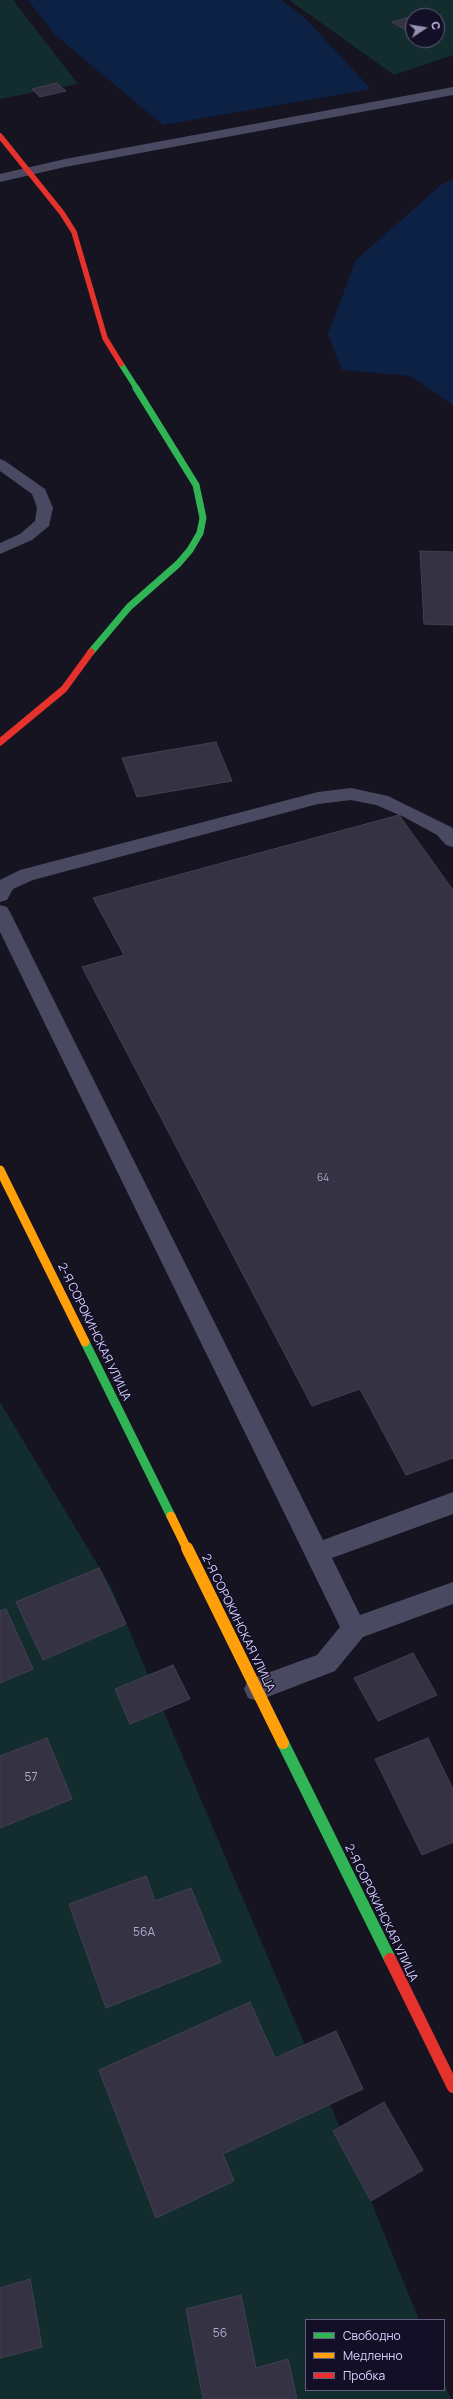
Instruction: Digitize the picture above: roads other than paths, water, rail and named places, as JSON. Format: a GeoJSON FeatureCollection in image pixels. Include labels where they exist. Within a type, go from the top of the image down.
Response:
{"type":"FeatureCollection","features":[{"type":"Feature","properties":{"kind":"street"},"geometry":{"type":"LineString","coordinates":[[0,136],[29,170],[74,232],[105,338],[196,485],[201,500],[203,518],[200,533],[190,550],[178,564],[129,608],[100,639],[64,689],[0,742]]}},
{"type":"Feature","properties":{"kind":"street","name":"2-Я СОРОКИНСКАЯ УЛИЦА"},"geometry":{"type":"LineString","coordinates":[[0,1170],[453,2087]]}},
{"type":"Feature","properties":{"kind":"lane"},"geometry":{"type":"LineString","coordinates":[[0,178],[29,170],[453,91]]}},
{"type":"Feature","properties":{"kind":"lane"},"geometry":{"type":"LineString","coordinates":[[0,464],[39,492],[45,508],[43,523],[26,538],[0,549]]}},
{"type":"Feature","properties":{"kind":"lane"},"geometry":{"type":"LineString","coordinates":[[0,895],[6,885],[27,875],[318,798],[351,794],[381,800],[411,813],[444,831],[453,841]]}},
{"type":"Feature","properties":{"kind":"lane"},"geometry":{"type":"LineString","coordinates":[[0,912],[354,1629]]}},
{"type":"Feature","properties":{"kind":"lane"},"geometry":{"type":"LineString","coordinates":[[316,1553],[453,1503]]}},
{"type":"Feature","properties":{"kind":"lane"},"geometry":{"type":"LineString","coordinates":[[257,1689],[326,1663],[354,1629],[453,1593]]}},
{"type":"Feature","properties":{"kind":"water"},"geometry":{"type":"Polygon","coordinates":[[[28,0],[281,0],[304,17],[371,89],[163,125],[54,34],[28,0]]]}},
{"type":"Feature","properties":{"kind":"water"},"geometry":{"type":"Polygon","coordinates":[[[453,179],[453,405],[411,376],[342,370],[328,334],[356,260],[441,185],[453,179]]]}}]}
